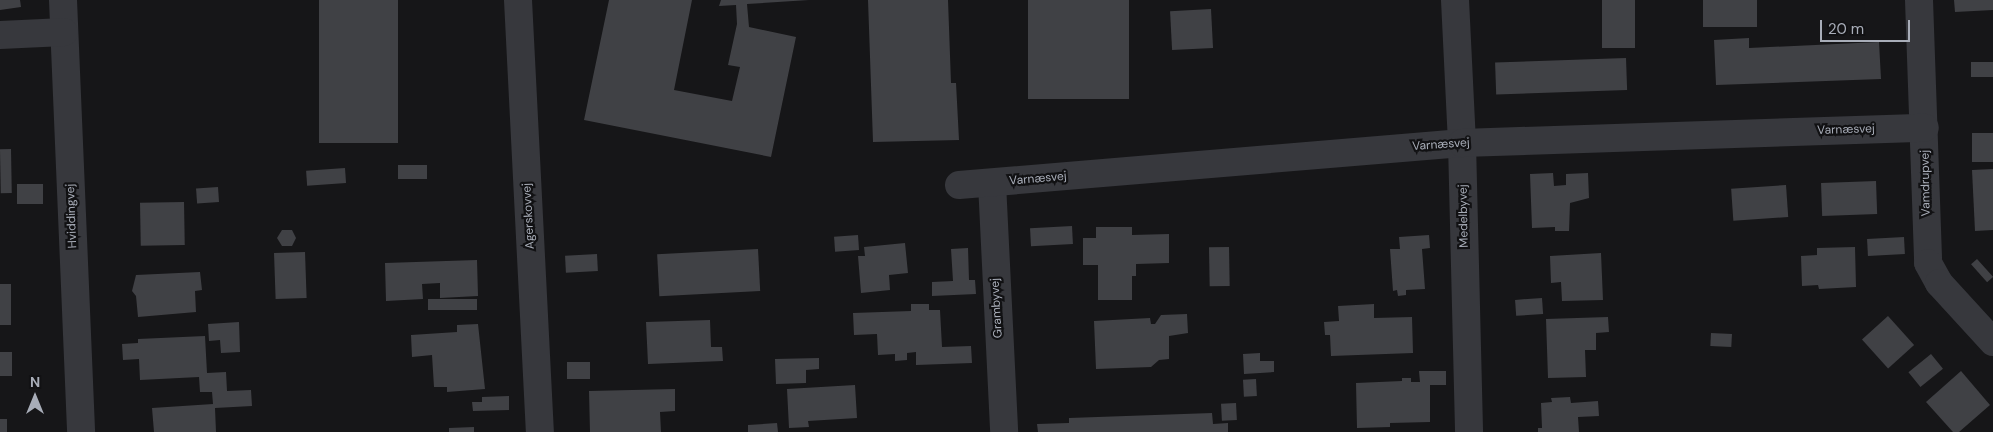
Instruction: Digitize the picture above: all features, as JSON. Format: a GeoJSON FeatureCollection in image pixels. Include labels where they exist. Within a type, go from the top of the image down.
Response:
{"type":"FeatureCollection","features":[{"type":"Feature","properties":{"kind":"street","name":"Hviddingvej"},"geometry":{"type":"LineString","coordinates":[[63,0],[81,432]]}},
{"type":"Feature","properties":{"kind":"street","name":"Agerskovvej"},"geometry":{"type":"LineString","coordinates":[[518,0],[540,432]]}},
{"type":"Feature","properties":{"kind":"street","name":"Medelbyvej"},"geometry":{"type":"LineString","coordinates":[[1455,0],[1462,143],[1469,432]]}},
{"type":"Feature","properties":{"kind":"street","name":"Vamdrupvej"},"geometry":{"type":"LineString","coordinates":[[1919,0],[1925,128],[1928,263],[1939,283],[1993,342]]}},
{"type":"Feature","properties":{"kind":"street"},"geometry":{"type":"LineString","coordinates":[[0,35],[64,32]]}},
{"type":"Feature","properties":{"kind":"street","name":"Varnæsvej"},"geometry":{"type":"LineString","coordinates":[[959,185],[1462,143],[1925,128]]}},
{"type":"Feature","properties":{"kind":"street","name":"Grambyvej"},"geometry":{"type":"LineString","coordinates":[[992,183],[1004,432]]}},
{"type":"Feature","properties":{"kind":"building"},"geometry":{"type":"Polygon","coordinates":[[[0,0],[20,0],[21,7],[0,10],[0,0]]]}},
{"type":"Feature","properties":{"kind":"building"},"geometry":{"type":"Polygon","coordinates":[[[319,0],[398,0],[398,143],[319,143],[319,0]]]}},
{"type":"Feature","properties":{"kind":"building"},"geometry":{"type":"Polygon","coordinates":[[[609,0],[692,0],[674,90],[732,101],[740,67],[728,65],[737,24],[736,5],[719,6],[721,0],[809,0],[747,4],[749,27],[796,37],[771,157],[584,120],[609,0]]]}},
{"type":"Feature","properties":{"kind":"building"},"geometry":{"type":"Polygon","coordinates":[[[868,0],[948,0],[951,83],[956,83],[959,140],[873,142],[868,0]]]}},
{"type":"Feature","properties":{"kind":"building"},"geometry":{"type":"Polygon","coordinates":[[[1028,0],[1129,0],[1129,99],[1028,99],[1028,0]]]}},
{"type":"Feature","properties":{"kind":"building"},"geometry":{"type":"Polygon","coordinates":[[[1602,0],[1635,0],[1635,48],[1602,48],[1602,0]]]}},
{"type":"Feature","properties":{"kind":"building"},"geometry":{"type":"Polygon","coordinates":[[[1703,0],[1757,0],[1757,27],[1703,27],[1703,0]]]}},
{"type":"Feature","properties":{"kind":"building"},"geometry":{"type":"Polygon","coordinates":[[[1954,0],[1993,0],[1993,10],[1955,12],[1954,0]]]}},
{"type":"Feature","properties":{"kind":"building"},"geometry":{"type":"Polygon","coordinates":[[[1211,9],[1213,48],[1172,50],[1170,11],[1211,9]]]}},
{"type":"Feature","properties":{"kind":"building"},"geometry":{"type":"Polygon","coordinates":[[[1749,38],[1749,48],[1879,42],[1881,79],[1716,85],[1714,40],[1749,38]]]}},
{"type":"Feature","properties":{"kind":"building"},"geometry":{"type":"Polygon","coordinates":[[[1626,58],[1627,90],[1496,95],[1495,63],[1626,58]]]}},
{"type":"Feature","properties":{"kind":"building"},"geometry":{"type":"Polygon","coordinates":[[[1971,62],[1993,62],[1993,77],[1971,77],[1971,62]]]}},
{"type":"Feature","properties":{"kind":"building"},"geometry":{"type":"Polygon","coordinates":[[[1972,133],[1993,133],[1993,162],[1972,162],[1972,133]]]}},
{"type":"Feature","properties":{"kind":"building"},"geometry":{"type":"Polygon","coordinates":[[[0,149],[11,149],[12,193],[1,193],[0,149]]]}},
{"type":"Feature","properties":{"kind":"building"},"geometry":{"type":"Polygon","coordinates":[[[398,165],[427,165],[427,179],[398,179],[398,165]]]}},
{"type":"Feature","properties":{"kind":"building"},"geometry":{"type":"Polygon","coordinates":[[[345,168],[346,183],[307,186],[306,171],[345,168]]]}},
{"type":"Feature","properties":{"kind":"building"},"geometry":{"type":"Polygon","coordinates":[[[1993,169],[1993,230],[1975,231],[1972,170],[1993,169]]]}},
{"type":"Feature","properties":{"kind":"building"},"geometry":{"type":"Polygon","coordinates":[[[1553,173],[1554,186],[1566,185],[1566,174],[1588,173],[1589,198],[1570,203],[1569,231],[1555,231],[1555,227],[1532,228],[1530,174],[1553,173]]]}},
{"type":"Feature","properties":{"kind":"building"},"geometry":{"type":"Polygon","coordinates":[[[1876,181],[1877,214],[1822,216],[1821,183],[1876,181]]]}},
{"type":"Feature","properties":{"kind":"building"},"geometry":{"type":"Polygon","coordinates":[[[17,184],[43,184],[43,204],[17,204],[17,184]]]}},
{"type":"Feature","properties":{"kind":"building"},"geometry":{"type":"Polygon","coordinates":[[[1786,185],[1788,217],[1733,221],[1731,189],[1786,185]]]}},
{"type":"Feature","properties":{"kind":"building"},"geometry":{"type":"Polygon","coordinates":[[[218,187],[219,202],[197,203],[196,189],[218,187]]]}},
{"type":"Feature","properties":{"kind":"building"},"geometry":{"type":"Polygon","coordinates":[[[184,202],[185,245],[141,246],[140,203],[184,202]]]}},
{"type":"Feature","properties":{"kind":"building"},"geometry":{"type":"Polygon","coordinates":[[[1072,226],[1073,244],[1031,246],[1030,228],[1072,226]]]}},
{"type":"Feature","properties":{"kind":"building"},"geometry":{"type":"Polygon","coordinates":[[[1096,227],[1132,227],[1132,235],[1169,234],[1169,263],[1136,264],[1136,276],[1132,276],[1132,300],[1098,300],[1098,265],[1083,265],[1083,238],[1096,238],[1096,227]]]}},
{"type":"Feature","properties":{"kind":"building"},"geometry":{"type":"Polygon","coordinates":[[[282,230],[292,230],[296,238],[292,246],[282,246],[277,238],[282,230]]]}},
{"type":"Feature","properties":{"kind":"building"},"geometry":{"type":"Polygon","coordinates":[[[858,235],[859,250],[835,252],[834,237],[858,235]]]}},
{"type":"Feature","properties":{"kind":"building"},"geometry":{"type":"Polygon","coordinates":[[[1429,235],[1430,248],[1422,249],[1425,289],[1406,290],[1406,295],[1398,296],[1397,290],[1393,291],[1390,249],[1400,249],[1399,237],[1429,235]]]}},
{"type":"Feature","properties":{"kind":"building"},"geometry":{"type":"Polygon","coordinates":[[[1904,237],[1905,254],[1868,256],[1867,239],[1904,237]]]}},
{"type":"Feature","properties":{"kind":"building"},"geometry":{"type":"Polygon","coordinates":[[[905,243],[908,273],[889,275],[890,290],[861,293],[858,256],[865,256],[864,247],[905,243]]]}},
{"type":"Feature","properties":{"kind":"building"},"geometry":{"type":"Polygon","coordinates":[[[1209,247],[1229,247],[1230,286],[1210,286],[1209,247]]]}},
{"type":"Feature","properties":{"kind":"building"},"geometry":{"type":"Polygon","coordinates":[[[1855,247],[1856,287],[1819,289],[1818,285],[1802,286],[1801,256],[1817,255],[1817,248],[1855,247]]]}},
{"type":"Feature","properties":{"kind":"building"},"geometry":{"type":"Polygon","coordinates":[[[968,248],[969,280],[975,280],[976,294],[932,296],[932,282],[953,281],[951,249],[968,248]]]}},
{"type":"Feature","properties":{"kind":"building"},"geometry":{"type":"Polygon","coordinates":[[[758,249],[760,291],[659,296],[657,254],[758,249]]]}},
{"type":"Feature","properties":{"kind":"building"},"geometry":{"type":"Polygon","coordinates":[[[305,252],[307,298],[276,299],[274,253],[305,252]]]}},
{"type":"Feature","properties":{"kind":"building"},"geometry":{"type":"Polygon","coordinates":[[[1601,253],[1603,300],[1562,301],[1561,282],[1551,283],[1550,256],[1601,253]]]}},
{"type":"Feature","properties":{"kind":"building"},"geometry":{"type":"Polygon","coordinates":[[[597,254],[598,271],[566,273],[565,256],[597,254]]]}},
{"type":"Feature","properties":{"kind":"building"},"geometry":{"type":"Polygon","coordinates":[[[1977,259],[1993,277],[1987,282],[1971,264],[1977,259]]]}},
{"type":"Feature","properties":{"kind":"building"},"geometry":{"type":"Polygon","coordinates":[[[477,260],[478,296],[440,298],[440,283],[422,284],[423,299],[386,301],[385,263],[477,260]]]}},
{"type":"Feature","properties":{"kind":"building"},"geometry":{"type":"Polygon","coordinates":[[[200,272],[202,290],[195,291],[196,312],[138,317],[136,296],[132,291],[136,275],[200,272]]]}},
{"type":"Feature","properties":{"kind":"building"},"geometry":{"type":"Polygon","coordinates":[[[0,284],[11,284],[11,325],[0,325],[0,284]]]}},
{"type":"Feature","properties":{"kind":"building"},"geometry":{"type":"Polygon","coordinates":[[[1542,298],[1543,314],[1516,316],[1515,300],[1542,298]]]}},
{"type":"Feature","properties":{"kind":"building"},"geometry":{"type":"Polygon","coordinates":[[[428,299],[477,299],[477,310],[428,310],[428,299]]]}},
{"type":"Feature","properties":{"kind":"building"},"geometry":{"type":"Polygon","coordinates":[[[911,304],[929,304],[929,310],[940,310],[942,347],[971,346],[972,363],[916,365],[916,352],[907,353],[907,360],[895,361],[895,354],[878,355],[877,334],[854,335],[853,313],[911,311],[911,304]]]}},
{"type":"Feature","properties":{"kind":"building"},"geometry":{"type":"Polygon","coordinates":[[[1374,304],[1374,318],[1412,317],[1413,353],[1331,356],[1330,335],[1325,335],[1324,322],[1339,321],[1338,306],[1374,304]]]}},
{"type":"Feature","properties":{"kind":"building"},"geometry":{"type":"Polygon","coordinates":[[[1187,314],[1188,333],[1169,336],[1169,359],[1159,360],[1151,367],[1096,369],[1094,321],[1150,318],[1151,324],[1155,324],[1161,315],[1187,314]]]}},
{"type":"Feature","properties":{"kind":"building"},"geometry":{"type":"Polygon","coordinates":[[[1888,316],[1914,345],[1888,368],[1862,339],[1888,316]]]}},
{"type":"Feature","properties":{"kind":"building"},"geometry":{"type":"Polygon","coordinates":[[[1608,317],[1609,332],[1596,333],[1596,350],[1585,350],[1586,377],[1548,378],[1546,319],[1608,317]]]}},
{"type":"Feature","properties":{"kind":"building"},"geometry":{"type":"Polygon","coordinates":[[[710,320],[711,347],[722,347],[723,361],[648,364],[646,322],[710,320]]]}},
{"type":"Feature","properties":{"kind":"building"},"geometry":{"type":"Polygon","coordinates":[[[239,322],[240,352],[221,353],[220,340],[209,341],[208,324],[239,322]]]}},
{"type":"Feature","properties":{"kind":"building"},"geometry":{"type":"Polygon","coordinates":[[[478,324],[485,389],[447,392],[447,387],[434,387],[432,355],[412,357],[411,335],[457,332],[457,325],[478,324]]]}},
{"type":"Feature","properties":{"kind":"building"},"geometry":{"type":"Polygon","coordinates":[[[1711,333],[1732,334],[1731,347],[1710,346],[1711,333]]]}},
{"type":"Feature","properties":{"kind":"building"},"geometry":{"type":"Polygon","coordinates":[[[205,336],[207,373],[226,372],[227,391],[251,390],[252,406],[215,408],[216,432],[154,432],[152,408],[213,404],[212,392],[200,392],[199,377],[140,380],[139,359],[123,360],[122,344],[138,343],[138,339],[205,336]]]}},
{"type":"Feature","properties":{"kind":"building"},"geometry":{"type":"Polygon","coordinates":[[[0,352],[12,352],[12,376],[0,376],[0,352]]]}},
{"type":"Feature","properties":{"kind":"building"},"geometry":{"type":"Polygon","coordinates":[[[1260,353],[1260,361],[1274,361],[1274,372],[1244,374],[1243,354],[1260,353]]]}},
{"type":"Feature","properties":{"kind":"building"},"geometry":{"type":"Polygon","coordinates":[[[1931,354],[1943,369],[1920,387],[1908,372],[1931,354]]]}},
{"type":"Feature","properties":{"kind":"building"},"geometry":{"type":"Polygon","coordinates":[[[819,358],[819,369],[806,370],[806,383],[776,384],[775,359],[819,358]]]}},
{"type":"Feature","properties":{"kind":"building"},"geometry":{"type":"Polygon","coordinates":[[[567,362],[590,362],[590,379],[567,379],[567,362]]]}},
{"type":"Feature","properties":{"kind":"building"},"geometry":{"type":"Polygon","coordinates":[[[1419,371],[1446,371],[1446,385],[1430,385],[1430,422],[1390,423],[1390,427],[1357,428],[1356,383],[1402,381],[1402,378],[1411,378],[1411,382],[1420,382],[1419,371]]]}},
{"type":"Feature","properties":{"kind":"building"},"geometry":{"type":"Polygon","coordinates":[[[1961,371],[1990,405],[1959,432],[1953,432],[1926,402],[1961,371]]]}},
{"type":"Feature","properties":{"kind":"building"},"geometry":{"type":"Polygon","coordinates":[[[1256,379],[1257,396],[1244,397],[1243,380],[1256,379]]]}},
{"type":"Feature","properties":{"kind":"building"},"geometry":{"type":"Polygon","coordinates":[[[855,385],[857,418],[808,421],[809,427],[789,428],[787,389],[855,385]]]}},
{"type":"Feature","properties":{"kind":"building"},"geometry":{"type":"Polygon","coordinates":[[[675,389],[675,411],[660,412],[661,432],[590,432],[589,391],[675,389]]]}},
{"type":"Feature","properties":{"kind":"building"},"geometry":{"type":"Polygon","coordinates":[[[509,396],[509,410],[473,411],[472,402],[482,402],[482,397],[509,396]]]}},
{"type":"Feature","properties":{"kind":"building"},"geometry":{"type":"Polygon","coordinates":[[[1570,397],[1571,403],[1598,401],[1599,416],[1578,417],[1579,432],[1538,432],[1538,428],[1542,428],[1541,403],[1552,402],[1551,398],[1570,397]]]}},
{"type":"Feature","properties":{"kind":"building"},"geometry":{"type":"Polygon","coordinates":[[[1236,403],[1237,420],[1222,421],[1221,404],[1236,403]]]}},
{"type":"Feature","properties":{"kind":"building"},"geometry":{"type":"Polygon","coordinates":[[[1212,413],[1213,424],[1228,423],[1228,432],[1038,432],[1037,424],[1069,423],[1069,418],[1212,413]]]}},
{"type":"Feature","properties":{"kind":"building"},"geometry":{"type":"Polygon","coordinates":[[[0,419],[7,419],[7,432],[0,432],[0,419]]]}},
{"type":"Feature","properties":{"kind":"building"},"geometry":{"type":"Polygon","coordinates":[[[777,423],[778,432],[748,432],[748,425],[777,423]]]}},
{"type":"Feature","properties":{"kind":"building"},"geometry":{"type":"Polygon","coordinates":[[[474,427],[474,432],[449,432],[449,428],[474,427]]]}}]}
